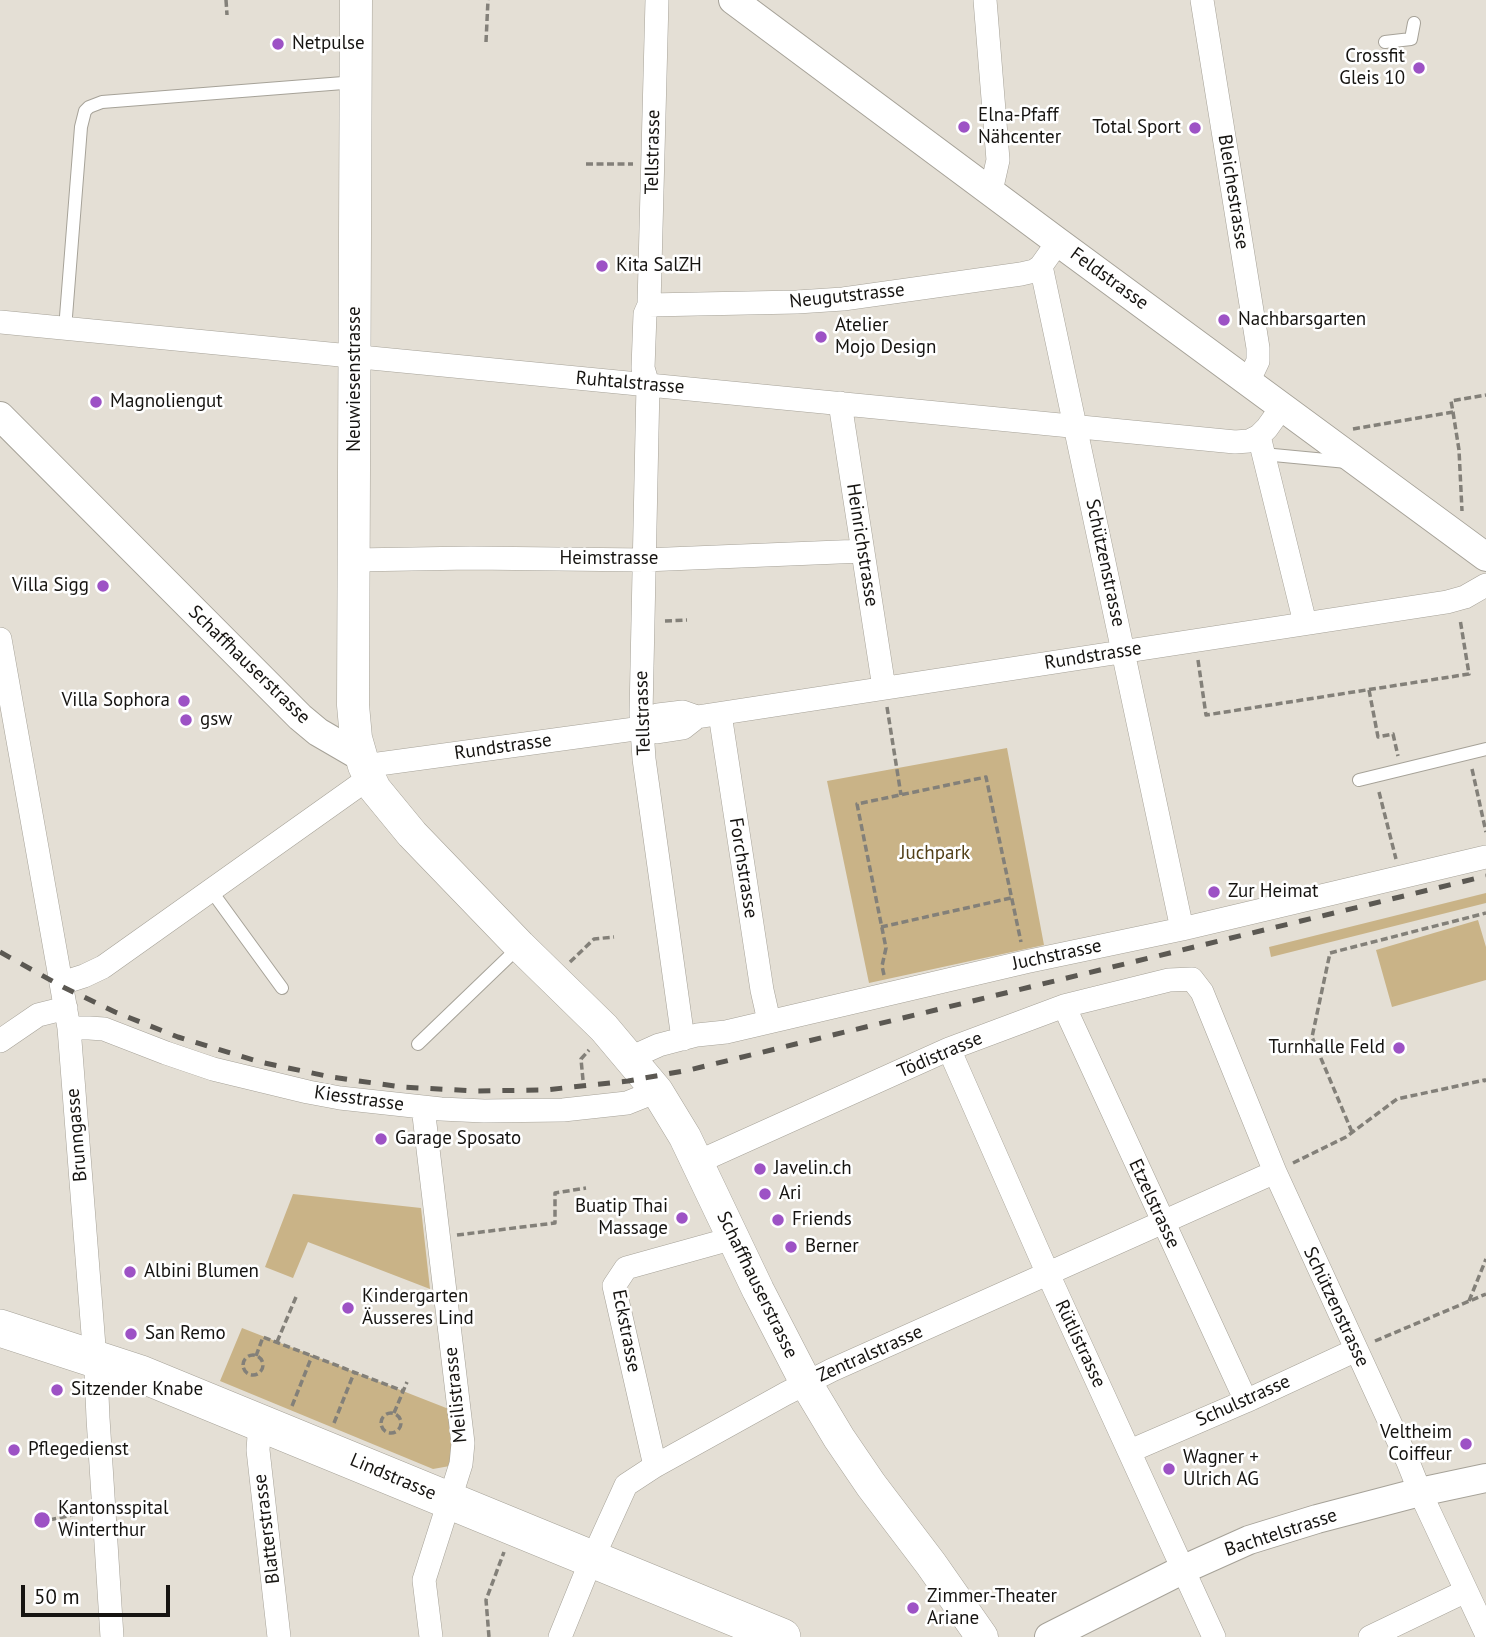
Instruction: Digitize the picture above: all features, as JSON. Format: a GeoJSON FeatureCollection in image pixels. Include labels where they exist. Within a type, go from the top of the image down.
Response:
{"type":"FeatureCollection","features":[{"type":"Feature","properties":{"kind":"main road","name":"Neuwiesenstrasse"},"geometry":{"type":"LineString","coordinates":[[356,0],[353,705],[354,727],[365,767]]}},
{"type":"Feature","properties":{"kind":"main road","name":"Schaffhauserstrasse"},"geometry":{"type":"LineString","coordinates":[[365,767],[384,800],[412,834],[604,1028],[657,1091],[698,1161],[806,1383],[865,1476],[982,1637]]}},
{"type":"Feature","properties":{"kind":"main road","name":"Lindstrasse"},"geometry":{"type":"LineString","coordinates":[[0,1328],[141,1374],[776,1636]]}},
{"type":"Feature","properties":{"kind":"street","name":"Tellstrasse"},"geometry":{"type":"LineString","coordinates":[[657,0],[649,305],[645,314],[643,368],[648,385],[641,693],[648,786],[683,1039]]}},
{"type":"Feature","properties":{"kind":"street","name":"Feldstrasse"},"geometry":{"type":"LineString","coordinates":[[733,0],[1486,557]]}},
{"type":"Feature","properties":{"kind":"street"},"geometry":{"type":"LineString","coordinates":[[985,0],[998,153],[991,191]]}},
{"type":"Feature","properties":{"kind":"street","name":"Bleichestrasse"},"geometry":{"type":"LineString","coordinates":[[1202,0],[1258,348],[1258,361],[1248,382]]}},
{"type":"Feature","properties":{"kind":"street"},"geometry":{"type":"LineString","coordinates":[[1041,266],[1058,242]]}},
{"type":"Feature","properties":{"kind":"street","name":"Neugutstrasse"},"geometry":{"type":"LineString","coordinates":[[649,305],[843,299],[1021,274],[1041,266]]}},
{"type":"Feature","properties":{"kind":"street","name":"Schützenstrasse"},"geometry":{"type":"LineString","coordinates":[[1041,266],[1182,929]]}},
{"type":"Feature","properties":{"kind":"street","name":"Ruhtalstrasse"},"geometry":{"type":"LineString","coordinates":[[0,322],[1235,442],[1249,441],[1261,445]]}},
{"type":"Feature","properties":{"kind":"street","name":"Heinrichstrasse"},"geometry":{"type":"LineString","coordinates":[[839,403],[884,688]]}},
{"type":"Feature","properties":{"kind":"street"},"geometry":{"type":"LineString","coordinates":[[1282,407],[1267,428],[1261,445],[1305,623]]}},
{"type":"Feature","properties":{"kind":"street","name":"Schaffhauserstrasse"},"geometry":{"type":"LineString","coordinates":[[0,416],[300,717],[365,767]]}},
{"type":"Feature","properties":{"kind":"street","name":"Heimstrasse"},"geometry":{"type":"LineString","coordinates":[[354,560],[643,560],[863,551]]}},
{"type":"Feature","properties":{"kind":"street","name":"Rundstrasse"},"geometry":{"type":"LineString","coordinates":[[62,983],[103,967],[210,890],[365,767],[642,728],[658,715],[683,712],[708,715],[1457,600],[1486,585]]}},
{"type":"Feature","properties":{"kind":"street","name":"Brunngasse"},"geometry":{"type":"LineString","coordinates":[[0,639],[67,1018],[95,1358],[112,1637]]}},
{"type":"Feature","properties":{"kind":"street","name":"Forchstrasse"},"geometry":{"type":"LineString","coordinates":[[708,715],[769,1021]]}},
{"type":"Feature","properties":{"kind":"street","name":"Juchstrasse"},"geometry":{"type":"LineString","coordinates":[[630,1058],[659,1045],[683,1039],[1182,929],[1486,857]]}},
{"type":"Feature","properties":{"kind":"street","name":"Schützenstrasse"},"geometry":{"type":"LineString","coordinates":[[1192,979],[1202,992],[1275,1172],[1486,1633]]}},
{"type":"Feature","properties":{"kind":"street","name":"Tödistrasse"},"geometry":{"type":"LineString","coordinates":[[698,1161],[949,1049],[1064,1006],[1169,980],[1192,979]]}},
{"type":"Feature","properties":{"kind":"street","name":"Etzelstrasse"},"geometry":{"type":"LineString","coordinates":[[1064,1006],[1246,1401]]}},
{"type":"Feature","properties":{"kind":"street"},"geometry":{"type":"LineString","coordinates":[[0,1041],[38,1015],[49,1011],[67,1018]]}},
{"type":"Feature","properties":{"kind":"street","name":"Kiesstrasse"},"geometry":{"type":"LineString","coordinates":[[67,1018],[89,1028],[104,1029],[202,1065],[340,1098],[484,1111],[563,1110],[627,1103],[657,1091]]}},
{"type":"Feature","properties":{"kind":"street","name":"Rütlistrasse"},"geometry":{"type":"LineString","coordinates":[[949,1049],[1048,1274],[1214,1637]]}},
{"type":"Feature","properties":{"kind":"street","name":"Meilistrasse"},"geometry":{"type":"LineString","coordinates":[[424,1107],[463,1443],[461,1464],[424,1580],[431,1637]]}},
{"type":"Feature","properties":{"kind":"street","name":"Zentralstrasse"},"geometry":{"type":"LineString","coordinates":[[560,1637],[626,1485],[655,1466],[832,1370],[1275,1172]]}},
{"type":"Feature","properties":{"kind":"street","name":"Eckstrasse"},"geometry":{"type":"LineString","coordinates":[[655,1466],[614,1286],[626,1268],[734,1238]]}},
{"type":"Feature","properties":{"kind":"street","name":"Schulstrasse"},"geometry":{"type":"LineString","coordinates":[[1130,1451],[1356,1350]]}},
{"type":"Feature","properties":{"kind":"street","name":"Blatterstrasse"},"geometry":{"type":"LineString","coordinates":[[260,1422],[258,1450],[279,1637]]}},
{"type":"Feature","properties":{"kind":"street","name":"Bachtelstrasse"},"geometry":{"type":"LineString","coordinates":[[1049,1637],[1249,1539],[1420,1492],[1486,1478]]}},
{"type":"Feature","properties":{"kind":"street"},"geometry":{"type":"LineString","coordinates":[[1370,1637],[1466,1591]]}},
{"type":"Feature","properties":{"kind":"lane"},"geometry":{"type":"LineString","coordinates":[[1385,42],[1411,39],[1414,23]]}},
{"type":"Feature","properties":{"kind":"lane"},"geometry":{"type":"LineString","coordinates":[[65,329],[81,127],[85,111],[89,107],[102,102],[356,82]]}},
{"type":"Feature","properties":{"kind":"lane"},"geometry":{"type":"LineString","coordinates":[[1261,445],[1358,463]]}},
{"type":"Feature","properties":{"kind":"lane"},"geometry":{"type":"LineString","coordinates":[[1359,780],[1486,749]]}},
{"type":"Feature","properties":{"kind":"lane"},"geometry":{"type":"LineString","coordinates":[[210,890],[282,988]]}},
{"type":"Feature","properties":{"kind":"lane"},"geometry":{"type":"LineString","coordinates":[[418,1044],[520,946]]}},
{"type":"Feature","properties":{"kind":"path"},"geometry":{"type":"LineString","coordinates":[[226,0],[227,15]]}},
{"type":"Feature","properties":{"kind":"path"},"geometry":{"type":"LineString","coordinates":[[486,42],[488,0]]}},
{"type":"Feature","properties":{"kind":"path"},"geometry":{"type":"LineString","coordinates":[[586,164],[653,164]]}},
{"type":"Feature","properties":{"kind":"path"},"geometry":{"type":"LineString","coordinates":[[1463,523],[1459,450],[1451,401],[1486,395]]}},
{"type":"Feature","properties":{"kind":"path"},"geometry":{"type":"LineString","coordinates":[[1353,429],[1453,412]]}},
{"type":"Feature","properties":{"kind":"path"},"geometry":{"type":"LineString","coordinates":[[1195,640],[1206,715],[1469,674],[1457,600]]}},
{"type":"Feature","properties":{"kind":"path"},"geometry":{"type":"LineString","coordinates":[[884,688],[901,795]]}},
{"type":"Feature","properties":{"kind":"path"},"geometry":{"type":"LineString","coordinates":[[1369,690],[1378,737],[1393,734],[1402,769]]}},
{"type":"Feature","properties":{"kind":"path"},"geometry":{"type":"LineString","coordinates":[[1468,753],[1486,832]]}},
{"type":"Feature","properties":{"kind":"path"},"geometry":{"type":"LineString","coordinates":[[1376,776],[1400,877]]}},
{"type":"Feature","properties":{"kind":"path"},"geometry":{"type":"LineString","coordinates":[[885,980],[882,966],[886,948],[857,804],[986,777],[1022,949]]}},
{"type":"Feature","properties":{"kind":"path"},"geometry":{"type":"LineString","coordinates":[[881,927],[1011,898]]}},
{"type":"Feature","properties":{"kind":"path"},"geometry":{"type":"LineString","coordinates":[[1352,1132],[1312,1037],[1330,953],[1486,913]]}},
{"type":"Feature","properties":{"kind":"path"},"geometry":{"type":"LineString","coordinates":[[567,965],[594,939],[614,937]]}},
{"type":"Feature","properties":{"kind":"path"},"geometry":{"type":"LineString","coordinates":[[583,1080],[581,1059],[595,1043]]}},
{"type":"Feature","properties":{"kind":"path"},"geometry":{"type":"LineString","coordinates":[[1275,1172],[1346,1137],[1397,1099],[1486,1080]]}},
{"type":"Feature","properties":{"kind":"path"},"geometry":{"type":"LineString","coordinates":[[438,1237],[555,1223],[555,1193],[586,1188]]}},
{"type":"Feature","properties":{"kind":"path"},"geometry":{"type":"LineString","coordinates":[[1469,1301],[1486,1259]]}},
{"type":"Feature","properties":{"kind":"path"},"geometry":{"type":"LineString","coordinates":[[1356,1350],[1486,1294]]}},
{"type":"Feature","properties":{"kind":"path"},"geometry":{"type":"LineString","coordinates":[[276,1342],[296,1297]]}},
{"type":"Feature","properties":{"kind":"path"},"geometry":{"type":"LineString","coordinates":[[256,1356],[263,1337],[403,1391]]}},
{"type":"Feature","properties":{"kind":"path"},"geometry":{"type":"LineString","coordinates":[[252,1355],[256,1356],[262,1362],[262,1369],[258,1374],[248,1375],[242,1363],[252,1355]]}},
{"type":"Feature","properties":{"kind":"path"},"geometry":{"type":"LineString","coordinates":[[302,1410],[292,1406],[312,1356]]}},
{"type":"Feature","properties":{"kind":"path"},"geometry":{"type":"LineString","coordinates":[[334,1423],[354,1373]]}},
{"type":"Feature","properties":{"kind":"path"},"geometry":{"type":"LineString","coordinates":[[394,1413],[407,1382]]}},
{"type":"Feature","properties":{"kind":"path"},"geometry":{"type":"LineString","coordinates":[[394,1413],[401,1420],[400,1429],[394,1433],[387,1432],[381,1421],[384,1415],[394,1413]]}},
{"type":"Feature","properties":{"kind":"path"},"geometry":{"type":"LineString","coordinates":[[384,1440],[387,1432]]}},
{"type":"Feature","properties":{"kind":"path"},"geometry":{"type":"LineString","coordinates":[[38,1522],[88,1512]]}},
{"type":"Feature","properties":{"kind":"path"},"geometry":{"type":"LineString","coordinates":[[489,1637],[486,1600],[507,1542]]}},
{"type":"Feature","properties":{"kind":"green space","name":"Juchpark"},"geometry":{"type":"Polygon","coordinates":[[[1007,748],[1044,945],[869,983],[827,781],[1007,748]]]}},
{"type":"Feature","properties":{"kind":"green space"},"geometry":{"type":"Polygon","coordinates":[[[1486,893],[1486,903],[1271,957],[1269,947],[1486,893]]]}},
{"type":"Feature","properties":{"kind":"green space"},"geometry":{"type":"Polygon","coordinates":[[[1478,920],[1486,947],[1486,980],[1392,1007],[1376,950],[1478,920]]]}},
{"type":"Feature","properties":{"kind":"green space"},"geometry":{"type":"Polygon","coordinates":[[[293,1194],[421,1208],[430,1289],[308,1242],[293,1278],[265,1267],[293,1194]]]}},
{"type":"Feature","properties":{"kind":"green space"},"geometry":{"type":"Polygon","coordinates":[[[242,1328],[459,1413],[461,1464],[433,1469],[220,1381],[242,1328]]]}},
{"type":"Feature","properties":{"kind":"railway"},"geometry":{"type":"LineString","coordinates":[[0,952],[115,1012],[178,1037],[260,1062],[331,1077],[402,1087],[475,1091],[545,1090],[628,1081],[689,1070],[1486,876]]}},
{"type":"Feature","properties":{"kind":"place","name":"Netpulse"},"geometry":{"type":"Point","coordinates":[278,44]}},
{"type":"Feature","properties":{"kind":"place","name":"Crossfit Gleis 10"},"geometry":{"type":"Point","coordinates":[1419,68]}},
{"type":"Feature","properties":{"kind":"place","name":"Elna-Pfaff Nähcenter"},"geometry":{"type":"Point","coordinates":[964,127]}},
{"type":"Feature","properties":{"kind":"place","name":"Total Sport"},"geometry":{"type":"Point","coordinates":[1195,128]}},
{"type":"Feature","properties":{"kind":"place","name":"Kita SalZH"},"geometry":{"type":"Point","coordinates":[602,266]}},
{"type":"Feature","properties":{"kind":"place","name":"Nachbarsgarten"},"geometry":{"type":"Point","coordinates":[1224,320]}},
{"type":"Feature","properties":{"kind":"place","name":"Atelier Mojo Design"},"geometry":{"type":"Point","coordinates":[821,337]}},
{"type":"Feature","properties":{"kind":"place","name":"Magnoliengut"},"geometry":{"type":"Point","coordinates":[96,402]}},
{"type":"Feature","properties":{"kind":"place","name":"Villa Sigg"},"geometry":{"type":"Point","coordinates":[103,586]}},
{"type":"Feature","properties":{"kind":"place","name":"Villa Sophora"},"geometry":{"type":"Point","coordinates":[184,701]}},
{"type":"Feature","properties":{"kind":"place","name":"gsw"},"geometry":{"type":"Point","coordinates":[186,720]}},
{"type":"Feature","properties":{"kind":"place","name":"Zur Heimat"},"geometry":{"type":"Point","coordinates":[1214,892]}},
{"type":"Feature","properties":{"kind":"place","name":"Turnhalle Feld"},"geometry":{"type":"Point","coordinates":[1399,1048]}},
{"type":"Feature","properties":{"kind":"place","name":"Garage Sposato"},"geometry":{"type":"Point","coordinates":[381,1139]}},
{"type":"Feature","properties":{"kind":"place","name":"Javelin.ch"},"geometry":{"type":"Point","coordinates":[760,1169]}},
{"type":"Feature","properties":{"kind":"place","name":"Ari"},"geometry":{"type":"Point","coordinates":[765,1194]}},
{"type":"Feature","properties":{"kind":"place","name":"Buatip Thai Massage"},"geometry":{"type":"Point","coordinates":[682,1218]}},
{"type":"Feature","properties":{"kind":"place","name":"Friends"},"geometry":{"type":"Point","coordinates":[778,1220]}},
{"type":"Feature","properties":{"kind":"place","name":"Berner"},"geometry":{"type":"Point","coordinates":[791,1247]}},
{"type":"Feature","properties":{"kind":"place","name":"Albini Blumen"},"geometry":{"type":"Point","coordinates":[130,1272]}},
{"type":"Feature","properties":{"kind":"place","name":"Kindergarten Äusseres Lind"},"geometry":{"type":"Point","coordinates":[348,1308]}},
{"type":"Feature","properties":{"kind":"place","name":"San Remo"},"geometry":{"type":"Point","coordinates":[131,1334]}},
{"type":"Feature","properties":{"kind":"place","name":"Sitzender Knabe"},"geometry":{"type":"Point","coordinates":[57,1390]}},
{"type":"Feature","properties":{"kind":"place","name":"Veltheim Coiffeur"},"geometry":{"type":"Point","coordinates":[1466,1444]}},
{"type":"Feature","properties":{"kind":"place","name":"Pflegedienst"},"geometry":{"type":"Point","coordinates":[14,1450]}},
{"type":"Feature","properties":{"kind":"place","name":"Wagner + Ulrich AG"},"geometry":{"type":"Point","coordinates":[1169,1469]}},
{"type":"Feature","properties":{"kind":"place","name":"Kantonsspital Winterthur"},"geometry":{"type":"Point","coordinates":[42,1520]}},
{"type":"Feature","properties":{"kind":"place","name":"Zimmer-Theater Ariane"},"geometry":{"type":"Point","coordinates":[913,1608]}}]}
